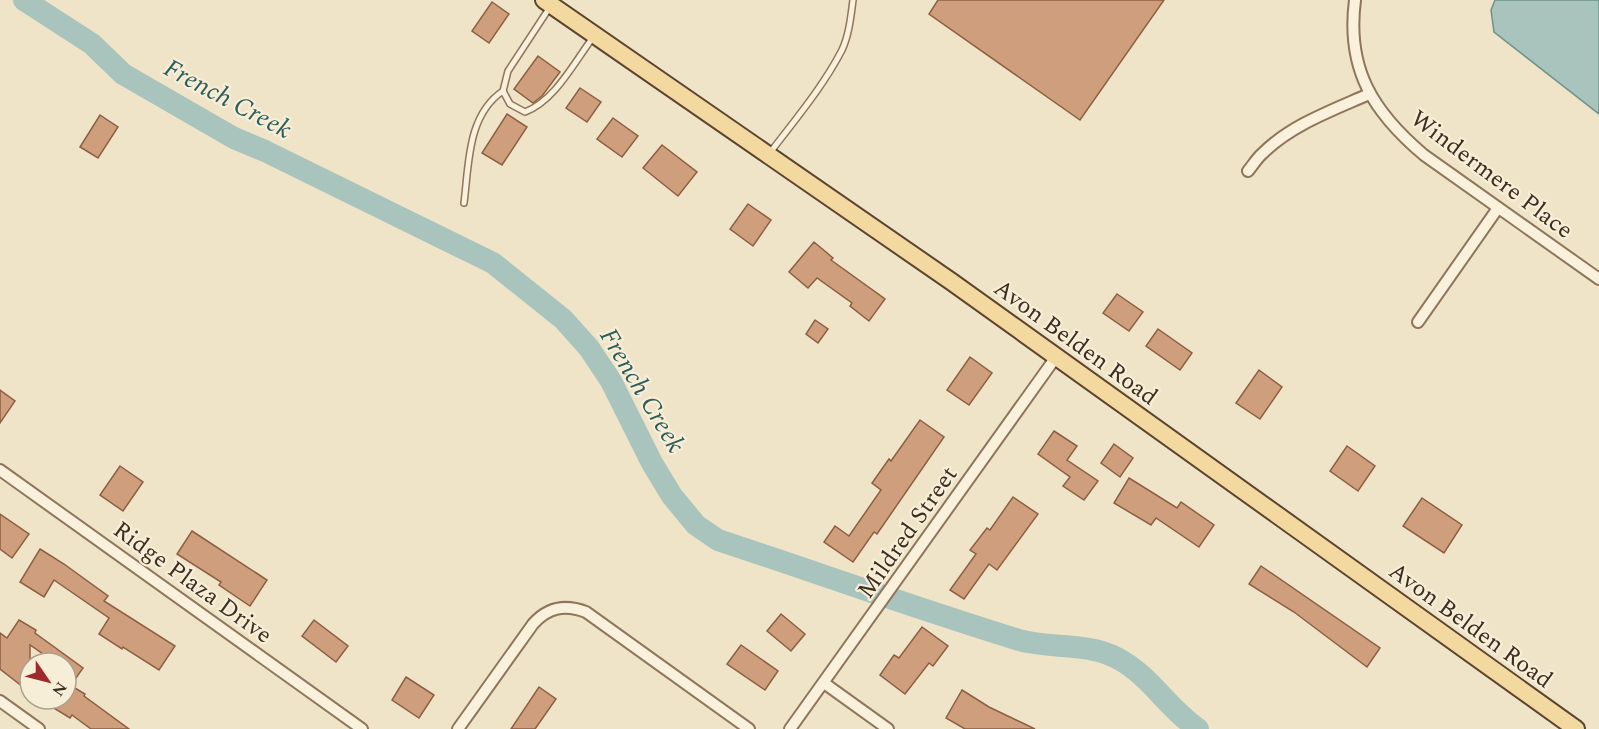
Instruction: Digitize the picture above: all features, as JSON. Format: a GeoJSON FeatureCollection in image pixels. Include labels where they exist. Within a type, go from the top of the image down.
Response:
{"type":"FeatureCollection","features":[{"type":"Feature","properties":{"kind":"main road","name":"Avon Belden Road"},"geometry":{"type":"LineString","coordinates":[[548,2],[1056,357],[1576,729]]}},
{"type":"Feature","properties":{"kind":"street","name":"Windermere Place"},"geometry":{"type":"LineString","coordinates":[[1355,0],[1354,31],[1361,75],[1369,94],[1384,117],[1404,138],[1599,279]]}},
{"type":"Feature","properties":{"kind":"street"},"geometry":{"type":"LineString","coordinates":[[1248,171],[1263,153],[1283,138],[1320,116],[1369,94]]}},
{"type":"Feature","properties":{"kind":"street"},"geometry":{"type":"LineString","coordinates":[[1418,322],[1498,208]]}},
{"type":"Feature","properties":{"kind":"street","name":"Mildred Street"},"geometry":{"type":"LineString","coordinates":[[790,729],[1056,357]]}},
{"type":"Feature","properties":{"kind":"street","name":"Ridge Plaza Drive"},"geometry":{"type":"LineString","coordinates":[[0,470],[362,729]]}},
{"type":"Feature","properties":{"kind":"street"},"geometry":{"type":"LineString","coordinates":[[458,729],[533,624],[549,610],[566,607],[586,612],[749,729]]}},
{"type":"Feature","properties":{"kind":"street"},"geometry":{"type":"LineString","coordinates":[[824,683],[888,729]]}},
{"type":"Feature","properties":{"kind":"street"},"geometry":{"type":"LineString","coordinates":[[0,701],[39,729]]}},
{"type":"Feature","properties":{"kind":"lane"},"geometry":{"type":"LineString","coordinates":[[769,155],[814,94],[842,49],[848,33],[853,0]]}},
{"type":"Feature","properties":{"kind":"lane"},"geometry":{"type":"LineString","coordinates":[[548,2],[508,71],[503,92],[510,104],[525,112],[535,109],[547,100],[595,35]]}},
{"type":"Feature","properties":{"kind":"lane"},"geometry":{"type":"LineString","coordinates":[[464,203],[469,160],[477,125],[492,99],[503,92]]}},
{"type":"Feature","properties":{"kind":"water"},"geometry":{"type":"Polygon","coordinates":[[[1495,0],[1599,0],[1599,114],[1494,32],[1491,10],[1495,0]]]}},
{"type":"Feature","properties":{"kind":"building"},"geometry":{"type":"Polygon","coordinates":[[[938,0],[1164,0],[1080,120],[929,14],[938,0]]]}},
{"type":"Feature","properties":{"kind":"building"},"geometry":{"type":"Polygon","coordinates":[[[492,2],[509,14],[489,43],[472,31],[492,2]]]}},
{"type":"Feature","properties":{"kind":"building"},"geometry":{"type":"Polygon","coordinates":[[[538,56],[560,72],[542,96],[533,103],[514,89],[538,56]]]}},
{"type":"Feature","properties":{"kind":"building"},"geometry":{"type":"Polygon","coordinates":[[[580,88],[601,102],[587,122],[566,108],[580,88]]]}},
{"type":"Feature","properties":{"kind":"building"},"geometry":{"type":"Polygon","coordinates":[[[507,114],[527,127],[502,165],[482,153],[507,114]]]}},
{"type":"Feature","properties":{"kind":"building"},"geometry":{"type":"Polygon","coordinates":[[[100,115],[118,127],[98,158],[80,147],[100,115]]]}},
{"type":"Feature","properties":{"kind":"building"},"geometry":{"type":"Polygon","coordinates":[[[613,118],[638,136],[622,157],[597,139],[613,118]]]}},
{"type":"Feature","properties":{"kind":"building"},"geometry":{"type":"Polygon","coordinates":[[[662,145],[697,172],[678,196],[643,168],[662,145]]]}},
{"type":"Feature","properties":{"kind":"building"},"geometry":{"type":"Polygon","coordinates":[[[748,204],[771,220],[753,246],[730,229],[748,204]]]}},
{"type":"Feature","properties":{"kind":"building"},"geometry":{"type":"Polygon","coordinates":[[[814,242],[833,258],[831,260],[885,299],[869,321],[850,306],[852,303],[817,278],[808,288],[789,272],[814,242]]]}},
{"type":"Feature","properties":{"kind":"building"},"geometry":{"type":"Polygon","coordinates":[[[1117,294],[1143,312],[1129,331],[1103,313],[1117,294]]]}},
{"type":"Feature","properties":{"kind":"building"},"geometry":{"type":"Polygon","coordinates":[[[815,320],[828,329],[818,343],[806,334],[815,320]]]}},
{"type":"Feature","properties":{"kind":"building"},"geometry":{"type":"Polygon","coordinates":[[[1158,329],[1192,353],[1180,370],[1146,346],[1158,329]]]}},
{"type":"Feature","properties":{"kind":"building"},"geometry":{"type":"Polygon","coordinates":[[[970,357],[992,373],[969,405],[947,390],[970,357]]]}},
{"type":"Feature","properties":{"kind":"building"},"geometry":{"type":"Polygon","coordinates":[[[1259,370],[1282,387],[1260,419],[1236,403],[1259,370]]]}},
{"type":"Feature","properties":{"kind":"building"},"geometry":{"type":"Polygon","coordinates":[[[0,390],[15,401],[0,423],[0,390]]]}},
{"type":"Feature","properties":{"kind":"building"},"geometry":{"type":"Polygon","coordinates":[[[920,420],[944,437],[877,534],[874,532],[853,562],[824,542],[835,526],[849,536],[881,490],[872,483],[920,420]]]}},
{"type":"Feature","properties":{"kind":"building"},"geometry":{"type":"Polygon","coordinates":[[[1054,431],[1077,446],[1067,460],[1098,481],[1084,500],[1063,486],[1070,477],[1038,454],[1054,431]]]}},
{"type":"Feature","properties":{"kind":"building"},"geometry":{"type":"Polygon","coordinates":[[[1114,444],[1133,458],[1120,477],[1101,463],[1114,444]]]}},
{"type":"Feature","properties":{"kind":"building"},"geometry":{"type":"Polygon","coordinates":[[[1347,446],[1375,466],[1358,491],[1330,471],[1347,446]]]}},
{"type":"Feature","properties":{"kind":"building"},"geometry":{"type":"Polygon","coordinates":[[[120,466],[143,482],[123,511],[100,495],[120,466]]]}},
{"type":"Feature","properties":{"kind":"building"},"geometry":{"type":"Polygon","coordinates":[[[1129,478],[1177,508],[1181,502],[1214,525],[1199,547],[1156,518],[1151,525],[1114,503],[1129,478]]]}},
{"type":"Feature","properties":{"kind":"building"},"geometry":{"type":"Polygon","coordinates":[[[1013,497],[1038,514],[997,570],[989,564],[964,599],[950,590],[976,554],[970,550],[987,528],[990,530],[1013,497]]]}},
{"type":"Feature","properties":{"kind":"building"},"geometry":{"type":"Polygon","coordinates":[[[1422,498],[1462,525],[1444,553],[1403,526],[1422,498]]]}},
{"type":"Feature","properties":{"kind":"building"},"geometry":{"type":"Polygon","coordinates":[[[0,514],[29,534],[12,558],[0,549],[0,514]]]}},
{"type":"Feature","properties":{"kind":"building"},"geometry":{"type":"Polygon","coordinates":[[[192,531],[267,580],[250,606],[219,585],[221,582],[177,554],[192,531]]]}},
{"type":"Feature","properties":{"kind":"building"},"geometry":{"type":"Polygon","coordinates":[[[40,549],[108,596],[104,601],[175,646],[159,670],[99,634],[109,618],[54,580],[44,597],[20,582],[40,549]]]}},
{"type":"Feature","properties":{"kind":"building"},"geometry":{"type":"Polygon","coordinates":[[[1261,566],[1380,648],[1367,667],[1294,612],[1249,584],[1261,566]]]}},
{"type":"Feature","properties":{"kind":"building"},"geometry":{"type":"Polygon","coordinates":[[[781,614],[805,634],[791,651],[767,631],[781,614]]]}},
{"type":"Feature","properties":{"kind":"building"},"geometry":{"type":"Polygon","coordinates":[[[19,620],[36,630],[35,633],[60,651],[39,651],[30,645],[30,651],[18,651],[18,683],[0,669],[0,633],[7,638],[19,620]]]}},
{"type":"Feature","properties":{"kind":"building"},"geometry":{"type":"Polygon","coordinates":[[[314,620],[348,646],[336,662],[302,636],[314,620]]]}},
{"type":"Feature","properties":{"kind":"building"},"geometry":{"type":"Polygon","coordinates":[[[922,627],[948,646],[933,666],[929,663],[905,694],[880,675],[894,655],[899,658],[922,627]]]}},
{"type":"Feature","properties":{"kind":"building"},"geometry":{"type":"Polygon","coordinates":[[[741,645],[778,671],[765,690],[727,664],[741,645]]]}},
{"type":"Feature","properties":{"kind":"building"},"geometry":{"type":"Polygon","coordinates":[[[78,664],[83,668],[78,675],[78,664]]]}},
{"type":"Feature","properties":{"kind":"building"},"geometry":{"type":"Polygon","coordinates":[[[406,677],[434,695],[419,718],[392,700],[406,677]]]}},
{"type":"Feature","properties":{"kind":"building"},"geometry":{"type":"Polygon","coordinates":[[[539,687],[556,699],[535,729],[511,729],[539,687]]]}},
{"type":"Feature","properties":{"kind":"building"},"geometry":{"type":"Polygon","coordinates":[[[78,690],[129,729],[91,729],[72,715],[70,718],[59,711],[78,711],[78,690]]]}},
{"type":"Feature","properties":{"kind":"building"},"geometry":{"type":"Polygon","coordinates":[[[962,690],[989,707],[1035,729],[965,729],[946,718],[962,690]]]}},
{"type":"Feature","properties":{"kind":"waterway","name":"French Creek"},"geometry":{"type":"LineString","coordinates":[[24,0],[92,44],[123,74],[234,138],[493,263],[563,319],[589,348],[611,381],[652,463],[672,496],[696,525],[718,540],[1019,640],[1105,653],[1129,665],[1177,712],[1198,729]]}}]}
